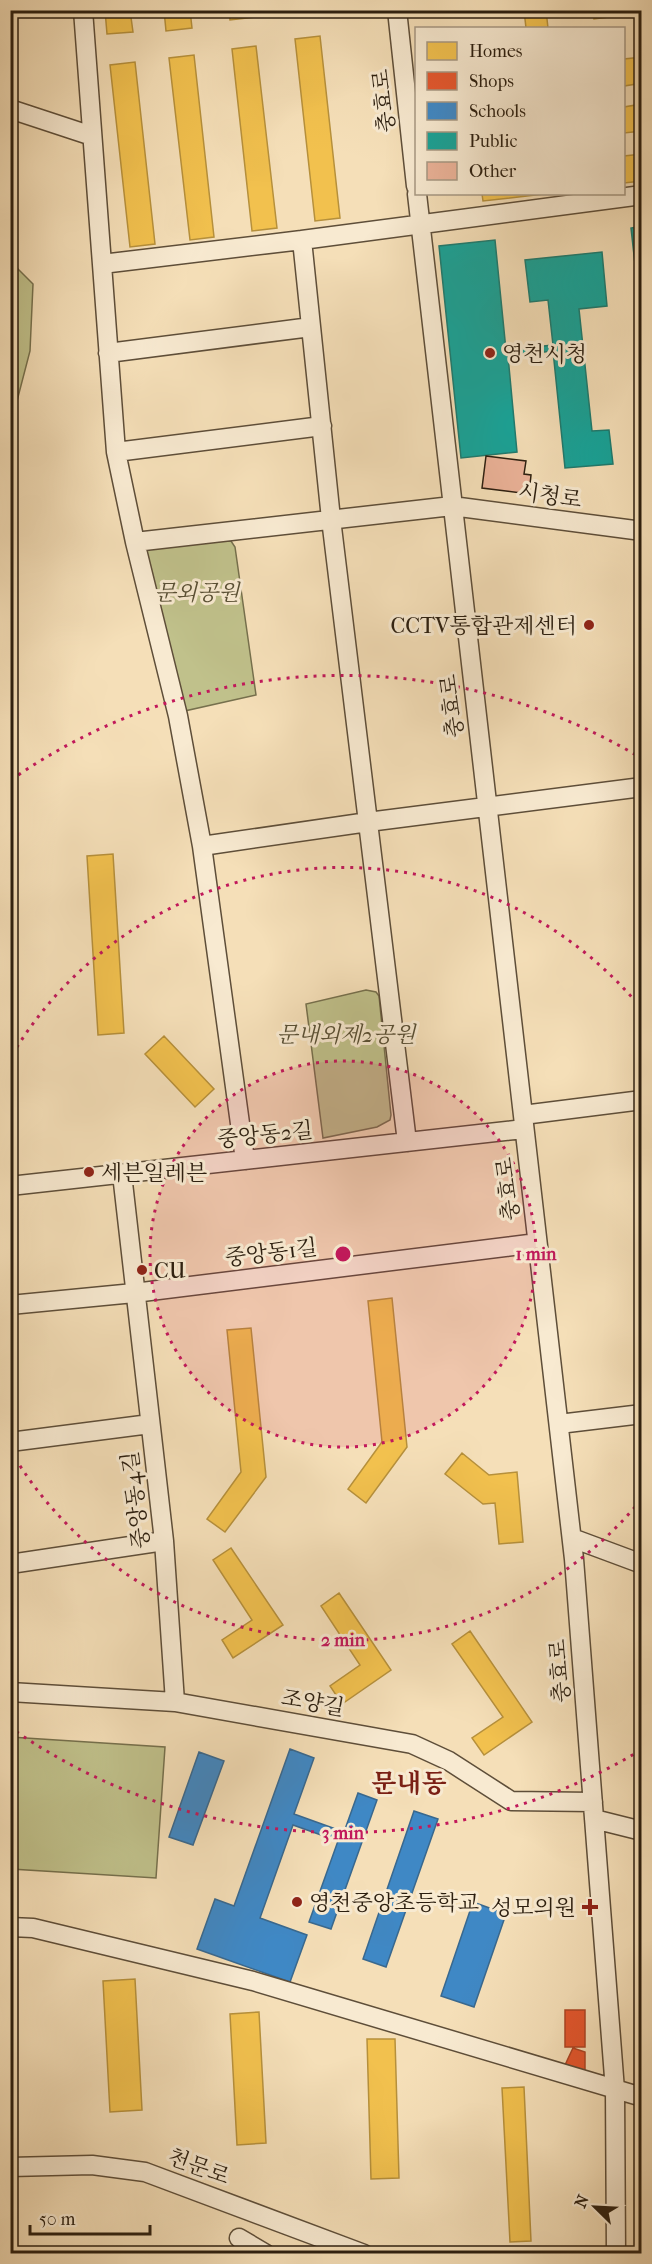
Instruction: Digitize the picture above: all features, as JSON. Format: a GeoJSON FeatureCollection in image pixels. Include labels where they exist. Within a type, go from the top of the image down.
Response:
{"type":"FeatureCollection","features":[{"type":"Feature","properties":{"kind":"street"},"geometry":{"type":"LineString","coordinates":[[83,10],[116,452],[135,542],[178,716],[202,846],[245,1160]]}},
{"type":"Feature","properties":{"kind":"street","name":"충효로"},"geometry":{"type":"LineString","coordinates":[[397,10],[415,168]]}},
{"type":"Feature","properties":{"kind":"street"},"geometry":{"type":"LineString","coordinates":[[10,109],[92,136]]}},
{"type":"Feature","properties":{"kind":"street","name":"충효로"},"geometry":{"type":"LineString","coordinates":[[417,195],[572,1538],[615,2090],[616,2253]]}},
{"type":"Feature","properties":{"kind":"street"},"geometry":{"type":"LineString","coordinates":[[102,264],[642,195]]}},
{"type":"Feature","properties":{"kind":"street"},"geometry":{"type":"LineString","coordinates":[[302,240],[331,519],[407,1142]]}},
{"type":"Feature","properties":{"kind":"street"},"geometry":{"type":"LineString","coordinates":[[108,353],[311,327]]}},
{"type":"Feature","properties":{"kind":"street"},"geometry":{"type":"LineString","coordinates":[[116,452],[322,426]]}},
{"type":"Feature","properties":{"kind":"street","name":"시청로"},"geometry":{"type":"LineString","coordinates":[[135,542],[452,506],[642,531]]}},
{"type":"Feature","properties":{"kind":"street"},"geometry":{"type":"LineString","coordinates":[[202,846],[642,787]]}},
{"type":"Feature","properties":{"kind":"street","name":"중앙동2길"},"geometry":{"type":"LineString","coordinates":[[10,1186],[407,1142],[642,1100]]}},
{"type":"Feature","properties":{"kind":"street","name":"중앙동4길"},"geometry":{"type":"LineString","coordinates":[[122,1174],[164,1541],[175,1702]]}},
{"type":"Feature","properties":{"kind":"street","name":"중앙동1길"},"geometry":{"type":"LineString","coordinates":[[10,1305],[134,1293],[537,1243]]}},
{"type":"Feature","properties":{"kind":"street"},"geometry":{"type":"LineString","coordinates":[[559,1424],[642,1414]]}},
{"type":"Feature","properties":{"kind":"street"},"geometry":{"type":"LineString","coordinates":[[10,1442],[150,1424]]}},
{"type":"Feature","properties":{"kind":"street"},"geometry":{"type":"LineString","coordinates":[[572,1538],[642,1564]]}},
{"type":"Feature","properties":{"kind":"street"},"geometry":{"type":"LineString","coordinates":[[10,1564],[164,1541]]}},
{"type":"Feature","properties":{"kind":"street","name":"조양길"},"geometry":{"type":"LineString","coordinates":[[10,1692],[175,1702],[412,1744],[449,1761],[511,1801],[594,1810],[642,1831]]}},
{"type":"Feature","properties":{"kind":"street"},"geometry":{"type":"LineString","coordinates":[[10,1928],[33,1928],[253,1981],[642,2097]]}},
{"type":"Feature","properties":{"kind":"street","name":"천문로"},"geometry":{"type":"LineString","coordinates":[[10,2167],[92,2164],[145,2172],[364,2253]]}},
{"type":"Feature","properties":{"kind":"street"},"geometry":{"type":"LineString","coordinates":[[239,2238],[266,2253]]}},
{"type":"Feature","properties":{"kind":"green space"},"geometry":{"type":"Polygon","coordinates":[[[11,262],[33,284],[30,351],[11,424],[11,262]]]}},
{"type":"Feature","properties":{"kind":"green space","name":"문외공원"},"geometry":{"type":"Polygon","coordinates":[[[231,541],[235,547],[256,695],[180,712],[142,549],[231,541]]]}},
{"type":"Feature","properties":{"kind":"green space","name":"문내외제2공원"},"geometry":{"type":"Polygon","coordinates":[[[366,990],[376,992],[379,996],[390,1120],[377,1127],[323,1138],[306,1004],[366,990]]]}},
{"type":"Feature","properties":{"kind":"green space"},"geometry":{"type":"Polygon","coordinates":[[[10,1737],[165,1747],[156,1878],[11,1869],[10,1737]]]}},
{"type":"Feature","properties":{"kind":"building: Homes"},"geometry":{"type":"Polygon","coordinates":[[[105,10],[130,10],[133,32],[107,34],[105,10]]]}},
{"type":"Feature","properties":{"kind":"building: Homes"},"geometry":{"type":"Polygon","coordinates":[[[164,10],[190,10],[192,28],[166,31],[164,10]]]}},
{"type":"Feature","properties":{"kind":"building: Homes"},"geometry":{"type":"Polygon","coordinates":[[[229,10],[255,10],[256,17],[230,20],[229,10]]]}},
{"type":"Feature","properties":{"kind":"building: Homes"},"geometry":{"type":"Polygon","coordinates":[[[524,10],[546,10],[548,27],[526,27],[524,10]]]}},
{"type":"Feature","properties":{"kind":"building: Homes"},"geometry":{"type":"Polygon","coordinates":[[[593,10],[616,10],[616,16],[594,19],[593,10]]]}},
{"type":"Feature","properties":{"kind":"building: Homes"},"geometry":{"type":"Polygon","coordinates":[[[10,13],[16,81],[10,82],[10,13]]]}},
{"type":"Feature","properties":{"kind":"building: Homes"},"geometry":{"type":"Polygon","coordinates":[[[320,36],[340,218],[315,221],[295,39],[320,36]]]}},
{"type":"Feature","properties":{"kind":"building: Homes"},"geometry":{"type":"Polygon","coordinates":[[[256,46],[277,228],[252,231],[232,49],[256,46]]]}},
{"type":"Feature","properties":{"kind":"building: Homes"},"geometry":{"type":"Polygon","coordinates":[[[194,55],[214,237],[190,240],[169,58],[194,55]]]}},
{"type":"Feature","properties":{"kind":"building: Homes"},"geometry":{"type":"Polygon","coordinates":[[[642,57],[642,83],[625,86],[625,59],[642,57]]]}},
{"type":"Feature","properties":{"kind":"building: Homes"},"geometry":{"type":"Polygon","coordinates":[[[135,62],[155,244],[130,247],[110,65],[135,62]]]}},
{"type":"Feature","properties":{"kind":"building: Homes"},"geometry":{"type":"Polygon","coordinates":[[[642,104],[642,131],[625,133],[625,107],[642,104]]]}},
{"type":"Feature","properties":{"kind":"building: Homes"},"geometry":{"type":"Polygon","coordinates":[[[642,154],[642,181],[625,183],[625,156],[642,154]]]}},
{"type":"Feature","properties":{"kind":"building: Homes"},"geometry":{"type":"Polygon","coordinates":[[[482,195],[535,195],[483,201],[482,195]]]}},
{"type":"Feature","properties":{"kind":"building: Homes"},"geometry":{"type":"Polygon","coordinates":[[[113,854],[124,1033],[98,1035],[87,856],[113,854]]]}},
{"type":"Feature","properties":{"kind":"building: Homes"},"geometry":{"type":"Polygon","coordinates":[[[164,1036],[214,1089],[195,1107],[145,1054],[164,1036]]]}},
{"type":"Feature","properties":{"kind":"building: Homes"},"geometry":{"type":"Polygon","coordinates":[[[392,1298],[407,1447],[366,1503],[348,1489],[382,1442],[368,1301],[392,1298]]]}},
{"type":"Feature","properties":{"kind":"building: Homes"},"geometry":{"type":"Polygon","coordinates":[[[251,1328],[266,1477],[225,1532],[207,1519],[241,1472],[227,1330],[251,1328]]]}},
{"type":"Feature","properties":{"kind":"building: Homes"},"geometry":{"type":"Polygon","coordinates":[[[462,1453],[489,1475],[517,1472],[523,1542],[499,1544],[495,1503],[483,1504],[445,1474],[462,1453]]]}},
{"type":"Feature","properties":{"kind":"building: Homes"},"geometry":{"type":"Polygon","coordinates":[[[231,1548],[283,1625],[233,1658],[222,1640],[252,1620],[213,1560],[231,1548]]]}},
{"type":"Feature","properties":{"kind":"building: Homes"},"geometry":{"type":"Polygon","coordinates":[[[339,1593],[391,1670],[342,1704],[330,1686],[360,1665],[321,1606],[339,1593]]]}},
{"type":"Feature","properties":{"kind":"building: Homes"},"geometry":{"type":"Polygon","coordinates":[[[470,1631],[532,1722],[484,1755],[472,1738],[503,1717],[452,1644],[470,1631]]]}},
{"type":"Feature","properties":{"kind":"building: Homes"},"geometry":{"type":"Polygon","coordinates":[[[135,1979],[142,2110],[110,2112],[103,1981],[135,1979]]]}},
{"type":"Feature","properties":{"kind":"building: Homes"},"geometry":{"type":"Polygon","coordinates":[[[259,2012],[266,2143],[237,2145],[230,2014],[259,2012]]]}},
{"type":"Feature","properties":{"kind":"building: Homes"},"geometry":{"type":"Polygon","coordinates":[[[367,2039],[395,2039],[399,2178],[371,2179],[367,2039]]]}},
{"type":"Feature","properties":{"kind":"building: Homes"},"geometry":{"type":"Polygon","coordinates":[[[524,2087],[531,2241],[510,2242],[502,2088],[524,2087]]]}},
{"type":"Feature","properties":{"kind":"building: Shops"},"geometry":{"type":"Polygon","coordinates":[[[565,2010],[585,2010],[585,2047],[565,2047],[565,2010]]]}},
{"type":"Feature","properties":{"kind":"building: Shops"},"geometry":{"type":"Polygon","coordinates":[[[573,2048],[585,2052],[585,2072],[565,2065],[573,2048]]]}},
{"type":"Feature","properties":{"kind":"building: Schools"},"geometry":{"type":"Polygon","coordinates":[[[290,1749],[314,1758],[294,1814],[344,1832],[358,1793],[377,1800],[331,1929],[309,1922],[338,1841],[293,1825],[260,1918],[307,1935],[290,1982],[197,1949],[215,1899],[234,1906],[290,1749]]]}},
{"type":"Feature","properties":{"kind":"building: Schools"},"geometry":{"type":"Polygon","coordinates":[[[199,1752],[224,1761],[193,1845],[169,1837],[199,1752]]]}},
{"type":"Feature","properties":{"kind":"building: Schools"},"geometry":{"type":"Polygon","coordinates":[[[414,1811],[438,1819],[386,1967],[363,1959],[414,1811]]]}},
{"type":"Feature","properties":{"kind":"building: Schools"},"geometry":{"type":"Polygon","coordinates":[[[473,1902],[506,1914],[474,2007],[441,1996],[473,1902]]]}},
{"type":"Feature","properties":{"kind":"building: Public"},"geometry":{"type":"Polygon","coordinates":[[[642,226],[642,272],[636,273],[631,228],[642,226]]]}},
{"type":"Feature","properties":{"kind":"building: Public","name":"영천시청"},"geometry":{"type":"Polygon","coordinates":[[[495,240],[506,350],[553,345],[548,300],[530,302],[525,260],[602,252],[607,306],[579,309],[592,431],[609,430],[613,464],[565,468],[553,351],[508,356],[517,452],[461,458],[439,246],[495,240]]]}},
{"type":"Feature","properties":{"kind":"building: Other"},"geometry":{"type":"Polygon","coordinates":[[[486,456],[526,461],[524,474],[531,475],[529,494],[482,488],[486,456]]]}},
{"type":"Feature","properties":{"kind":"place","name":"영천시청"},"geometry":{"type":"Point","coordinates":[490,353]}},
{"type":"Feature","properties":{"kind":"place","name":"CCTV통합관제센터"},"geometry":{"type":"Point","coordinates":[589,625]}},
{"type":"Feature","properties":{"kind":"place","name":"세븐일레븐"},"geometry":{"type":"Point","coordinates":[89,1172]}},
{"type":"Feature","properties":{"kind":"place","name":"CU"},"geometry":{"type":"Point","coordinates":[142,1270]}},
{"type":"Feature","properties":{"kind":"place","name":"영천중앙초등학교"},"geometry":{"type":"Point","coordinates":[297,1902]}},
{"type":"Feature","properties":{"kind":"place","name":"성모의원"},"geometry":{"type":"Point","coordinates":[590,1907]}},
{"type":"Feature","properties":{"kind":"district","name":"문내동"},"geometry":{"type":"Point","coordinates":[409,1783]}}]}
